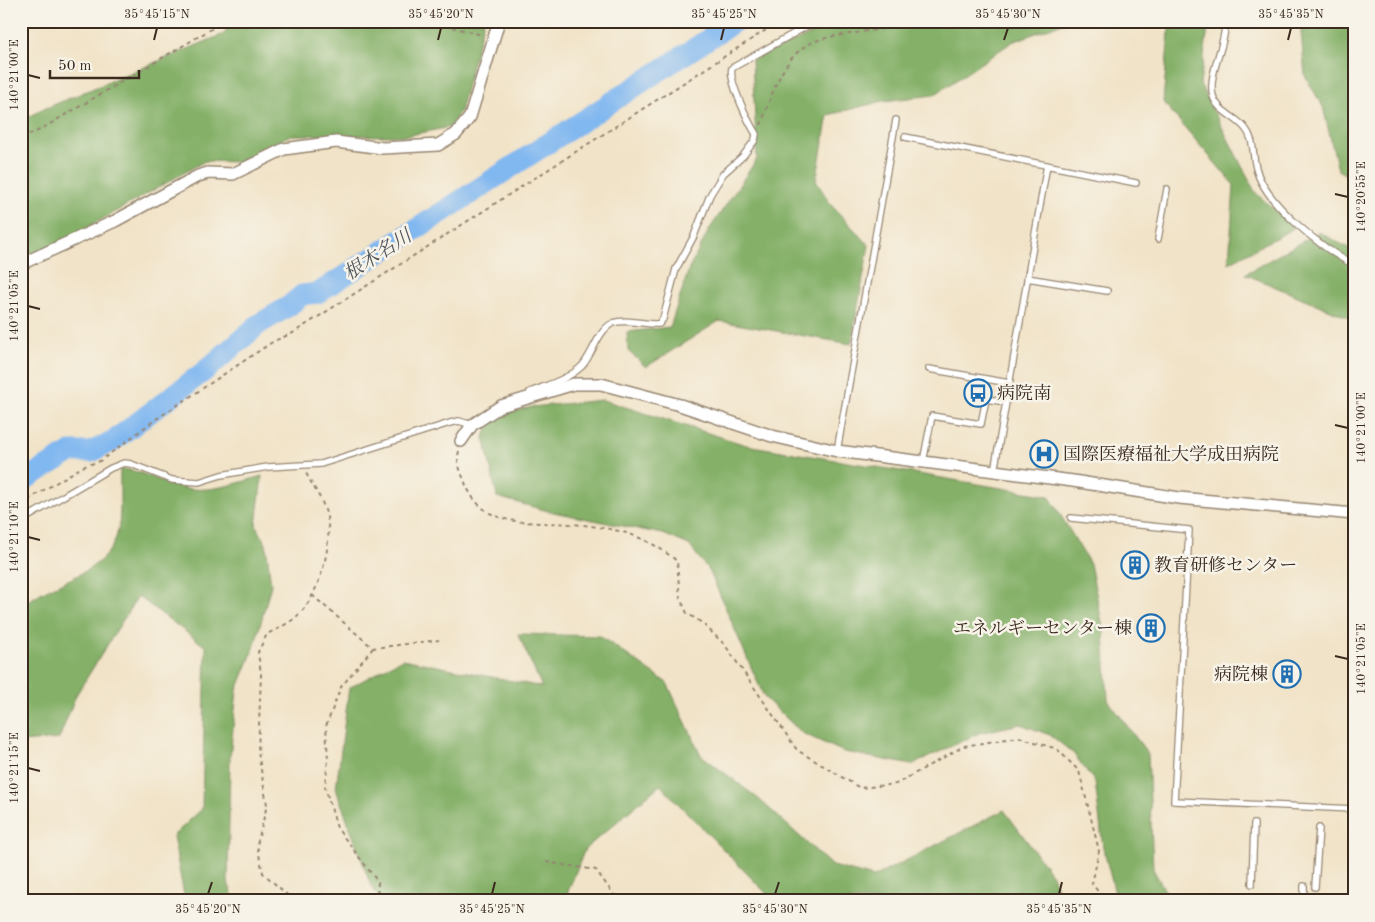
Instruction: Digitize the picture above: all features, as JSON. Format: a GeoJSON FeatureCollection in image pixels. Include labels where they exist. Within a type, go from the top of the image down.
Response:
{"type":"FeatureCollection","features":[{"type":"Feature","properties":{"kind":"street"},"geometry":{"type":"LineString","coordinates":[[21,264],[115,221],[198,176],[208,173],[233,174],[284,149],[336,142],[383,148],[438,145],[456,134],[470,117],[492,38],[499,21]]}},
{"type":"Feature","properties":{"kind":"street"},"geometry":{"type":"LineString","coordinates":[[461,441],[472,425],[501,406],[574,384],[601,384],[680,406],[772,436],[837,451],[1179,498],[1354,514]]}},
{"type":"Feature","properties":{"kind":"lane"},"geometry":{"type":"LineString","coordinates":[[501,406],[508,398],[526,394],[567,376],[580,368],[604,331],[615,323],[659,324],[666,312],[676,269],[694,236],[710,195],[723,174],[743,156],[756,134],[750,125],[732,78],[732,68],[816,21]]}},
{"type":"Feature","properties":{"kind":"lane"},"geometry":{"type":"LineString","coordinates":[[1225,21],[1212,85],[1213,96],[1219,107],[1245,129],[1255,154],[1256,168],[1264,187],[1286,213],[1321,245],[1354,266]]}},
{"type":"Feature","properties":{"kind":"lane"},"geometry":{"type":"LineString","coordinates":[[837,451],[896,120]]}},
{"type":"Feature","properties":{"kind":"lane"},"geometry":{"type":"LineString","coordinates":[[905,137],[1136,183]]}},
{"type":"Feature","properties":{"kind":"lane"},"geometry":{"type":"LineString","coordinates":[[994,472],[1047,165]]}},
{"type":"Feature","properties":{"kind":"lane"},"geometry":{"type":"LineString","coordinates":[[1158,239],[1167,189]]}},
{"type":"Feature","properties":{"kind":"lane"},"geometry":{"type":"LineString","coordinates":[[1028,278],[1106,292]]}},
{"type":"Feature","properties":{"kind":"lane"},"geometry":{"type":"LineString","coordinates":[[929,369],[1009,382]]}},
{"type":"Feature","properties":{"kind":"lane"},"geometry":{"type":"LineString","coordinates":[[923,462],[932,416],[981,424],[986,399],[1006,402]]}},
{"type":"Feature","properties":{"kind":"lane"},"geometry":{"type":"LineString","coordinates":[[21,521],[111,468],[124,464],[150,470],[172,480],[199,482],[220,475],[268,467],[321,464],[450,423],[459,421],[472,425]]}},
{"type":"Feature","properties":{"kind":"lane"},"geometry":{"type":"LineString","coordinates":[[1072,518],[1189,530],[1174,801],[1354,809]]}},
{"type":"Feature","properties":{"kind":"lane"},"geometry":{"type":"LineString","coordinates":[[1252,884],[1254,824]]}},
{"type":"Feature","properties":{"kind":"lane"},"geometry":{"type":"LineString","coordinates":[[1315,887],[1319,828]]}},
{"type":"Feature","properties":{"kind":"lane"},"geometry":{"type":"LineString","coordinates":[[1304,886],[1304,901]]}},
{"type":"Feature","properties":{"kind":"path"},"geometry":{"type":"LineString","coordinates":[[21,137],[36,132],[225,21]]}},
{"type":"Feature","properties":{"kind":"path"},"geometry":{"type":"LineString","coordinates":[[429,21],[492,38]]}},
{"type":"Feature","properties":{"kind":"path"},"geometry":{"type":"LineString","coordinates":[[21,504],[82,467],[100,461],[152,422],[274,341],[293,333],[780,21]]}},
{"type":"Feature","properties":{"kind":"path"},"geometry":{"type":"LineString","coordinates":[[756,134],[784,69],[795,55],[810,43],[861,32],[892,28],[907,21]]}},
{"type":"Feature","properties":{"kind":"path"},"geometry":{"type":"LineString","coordinates":[[461,441],[456,460],[468,492],[489,514],[510,522],[573,524],[624,532],[657,545],[677,561],[680,598],[687,613],[702,623],[725,645],[797,750],[860,788],[896,784],[964,746],[1019,737],[1057,749],[1079,771],[1099,851],[1092,884],[1106,901]]}},
{"type":"Feature","properties":{"kind":"path"},"geometry":{"type":"LineString","coordinates":[[294,901],[263,873],[257,845],[267,805],[258,752],[261,674],[258,652],[267,634],[278,629],[301,612],[318,586],[328,542],[326,511],[303,466]]}},
{"type":"Feature","properties":{"kind":"path"},"geometry":{"type":"LineString","coordinates":[[312,595],[373,648]]}},
{"type":"Feature","properties":{"kind":"path"},"geometry":{"type":"LineString","coordinates":[[377,901],[378,882],[337,828],[325,787],[328,760],[326,726],[341,686],[373,648],[439,640]]}},
{"type":"Feature","properties":{"kind":"path"},"geometry":{"type":"LineString","coordinates":[[546,862],[596,870],[614,895],[636,901]]}},
{"type":"Feature","properties":{"kind":"green space"},"geometry":{"type":"Polygon","coordinates":[[[225,21],[484,21],[460,111],[450,127],[405,136],[291,135],[239,162],[205,161],[21,265],[21,122],[39,111],[226,33],[225,21]]]}},
{"type":"Feature","properties":{"kind":"green space"},"geometry":{"type":"Polygon","coordinates":[[[841,21],[1068,21],[1012,42],[934,95],[883,101],[828,115],[816,181],[832,206],[869,245],[851,344],[719,321],[646,367],[628,351],[627,332],[670,327],[689,269],[709,230],[757,159],[752,60],[841,21]]]}},
{"type":"Feature","properties":{"kind":"green space"},"geometry":{"type":"Polygon","coordinates":[[[1170,21],[1209,21],[1200,84],[1255,192],[1294,228],[1229,263],[1234,185],[1163,102],[1170,21]]]}},
{"type":"Feature","properties":{"kind":"green space"},"geometry":{"type":"Polygon","coordinates":[[[1300,21],[1354,21],[1354,180],[1338,170],[1323,107],[1305,76],[1300,21]]]}},
{"type":"Feature","properties":{"kind":"green space"},"geometry":{"type":"Polygon","coordinates":[[[1319,232],[1354,251],[1354,320],[1245,274],[1319,232]]]}},
{"type":"Feature","properties":{"kind":"green space"},"geometry":{"type":"Polygon","coordinates":[[[603,400],[746,445],[1049,496],[1090,564],[1104,632],[1108,700],[1148,754],[1153,869],[1169,898],[1186,901],[1117,901],[1103,847],[1095,782],[1073,753],[1050,735],[1020,724],[979,733],[912,765],[844,752],[802,733],[764,697],[710,572],[689,545],[663,534],[548,511],[497,497],[484,437],[489,423],[510,412],[532,407],[603,400]]]}},
{"type":"Feature","properties":{"kind":"green space"},"geometry":{"type":"Polygon","coordinates":[[[120,469],[141,473],[175,486],[197,489],[219,487],[262,476],[256,525],[266,544],[271,585],[254,648],[237,690],[230,757],[228,882],[234,901],[185,901],[173,836],[202,809],[206,647],[138,596],[76,695],[59,739],[21,742],[21,609],[42,592],[86,571],[101,560],[111,549],[119,523],[120,469]]]}},
{"type":"Feature","properties":{"kind":"green space"},"geometry":{"type":"Polygon","coordinates":[[[518,634],[600,636],[667,683],[701,755],[760,800],[832,866],[874,877],[1004,810],[1052,875],[1061,901],[774,901],[660,785],[585,849],[564,901],[381,901],[371,886],[336,789],[349,688],[402,659],[542,687],[518,634]]]}},
{"type":"Feature","properties":{"kind":"waterway","name":"根木名川"},"geometry":{"type":"LineString","coordinates":[[21,482],[71,452],[91,452],[113,441],[206,370],[259,324],[289,306],[302,295],[318,293],[736,21]]}},
{"type":"Feature","properties":{"kind":"place","name":"病院南"},"geometry":{"type":"Point","coordinates":[978,393]}},
{"type":"Feature","properties":{"kind":"place","name":"国際医療福祉大学成田病院"},"geometry":{"type":"Point","coordinates":[1044,454]}},
{"type":"Feature","properties":{"kind":"place","name":"教育研修センター"},"geometry":{"type":"Point","coordinates":[1135,565]}},
{"type":"Feature","properties":{"kind":"place","name":"エネルギーセンター棟"},"geometry":{"type":"Point","coordinates":[1151,628]}},
{"type":"Feature","properties":{"kind":"place","name":"病院棟"},"geometry":{"type":"Point","coordinates":[1287,674]}}]}
